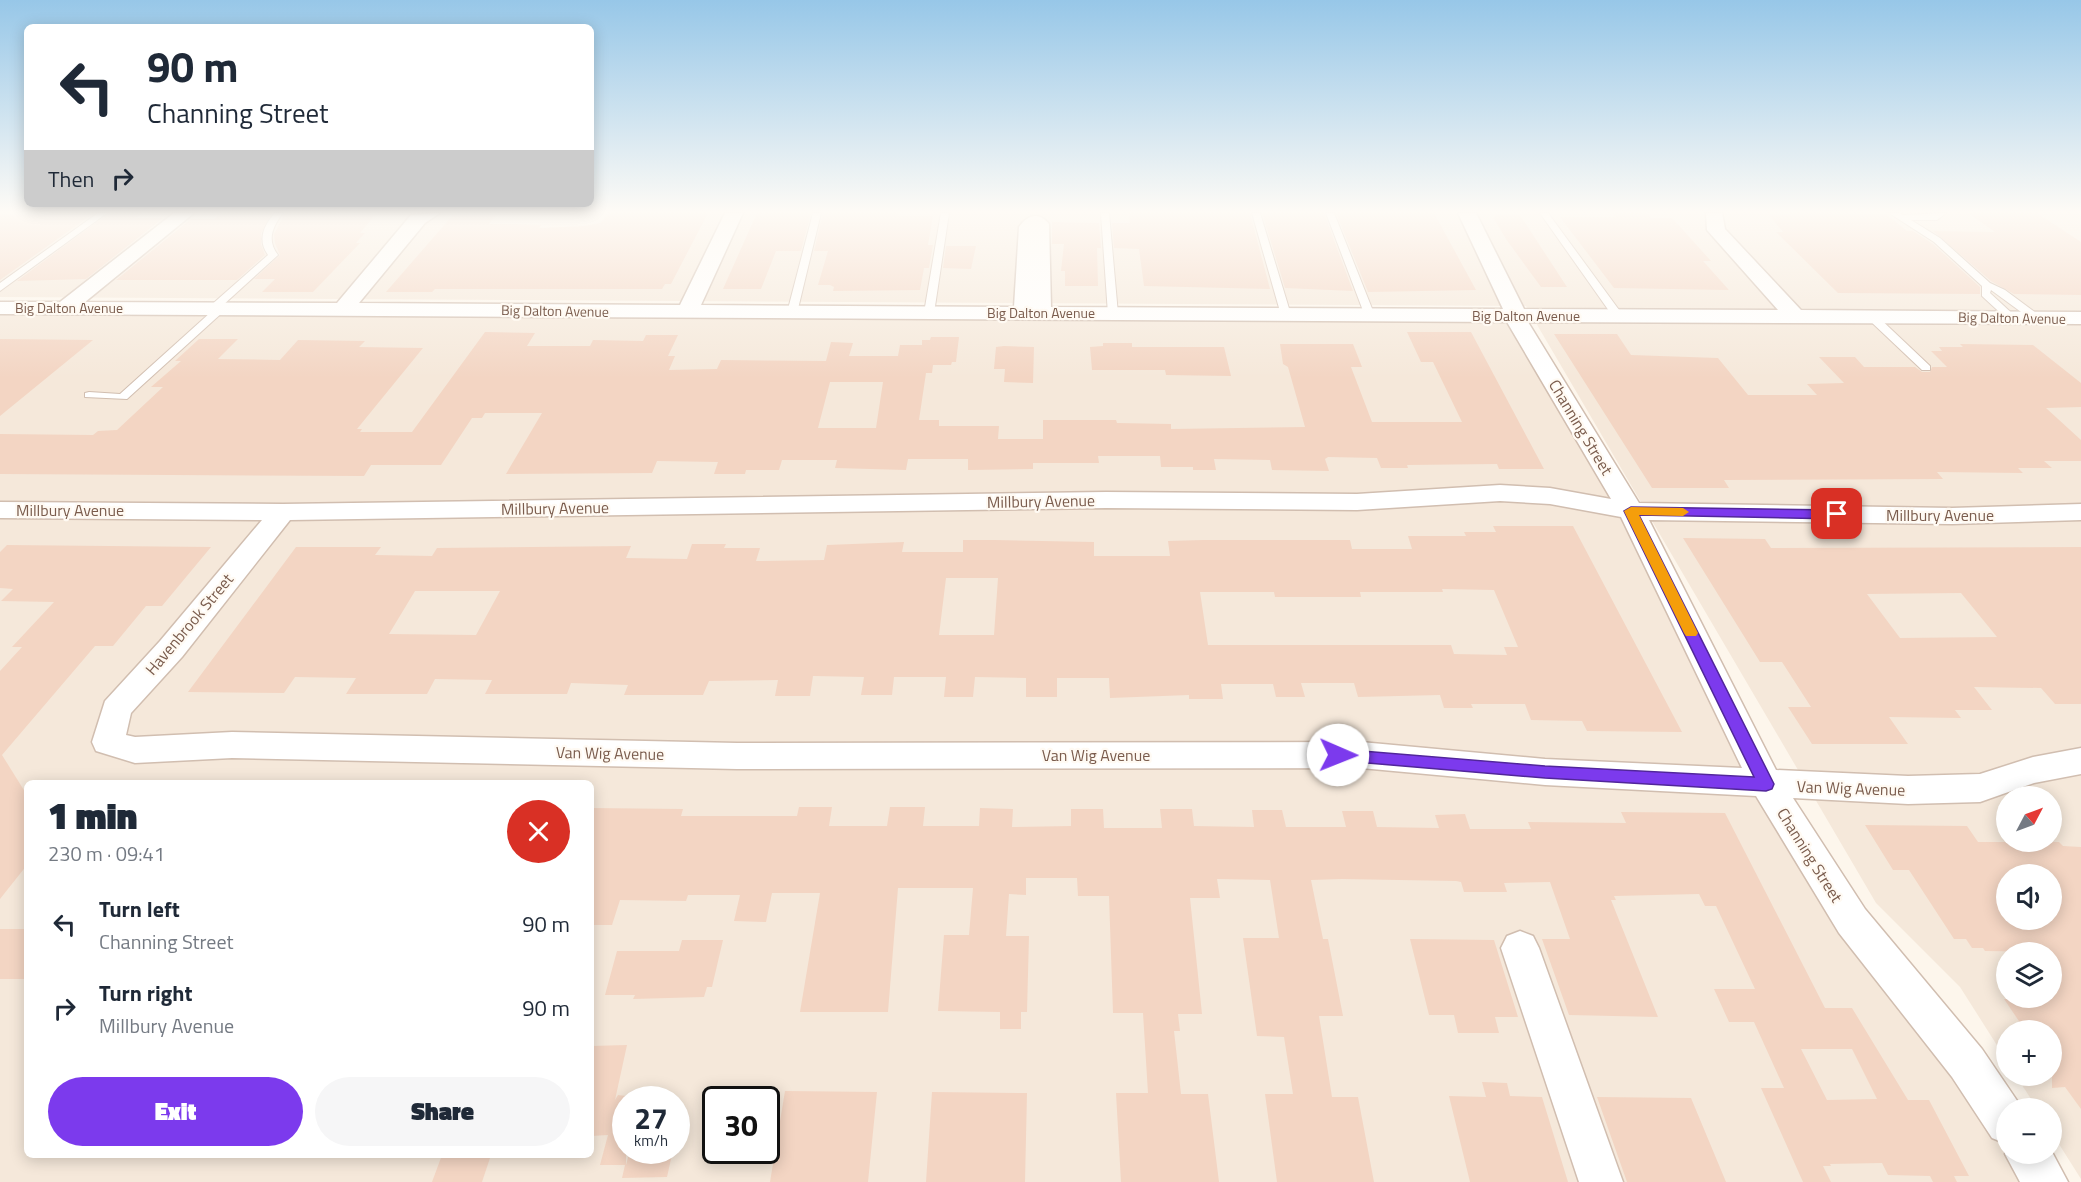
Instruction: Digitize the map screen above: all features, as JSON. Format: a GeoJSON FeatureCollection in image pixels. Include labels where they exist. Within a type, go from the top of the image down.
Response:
{"type":"FeatureCollection","features":[{"type":"Feature","properties":{"kind":"street"},"geometry":{"type":"LineString","coordinates":[[65,308],[115,268]]}},
{"type":"Feature","properties":{"kind":"street"},"geometry":{"type":"LineString","coordinates":[[343,309],[377,268]]}},
{"type":"Feature","properties":{"kind":"street"},"geometry":{"type":"LineString","coordinates":[[687,312],[708,268]]}},
{"type":"Feature","properties":{"kind":"street","name":"Channing Street"},"geometry":{"type":"LineString","coordinates":[[1495,268],[1513,303],[1515,317],[1631,511],[1766,784],[1852,921],[1967,1063],[1996,1106]]}},
{"type":"Feature","properties":{"kind":"street"},"geometry":{"type":"LineString","coordinates":[[1751,268],[1794,315]]}},
{"type":"Feature","properties":{"kind":"street","name":"Big Dalton Avenue"},"geometry":{"type":"LineString","coordinates":[[0,308],[2081,318]]}},
{"type":"Feature","properties":{"kind":"street","name":"Millbury Avenue"},"geometry":{"type":"LineString","coordinates":[[0,510],[283,512],[1106,500],[1357,502],[1500,493],[1550,496],[1631,511],[1952,516],[2081,512]]}},
{"type":"Feature","properties":{"kind":"street","name":"Havenbrook Street"},"geometry":{"type":"LineString","coordinates":[[108,742],[116,710],[171,649],[283,512]]}},
{"type":"Feature","properties":{"kind":"street","name":"Van Wig Avenue"},"geometry":{"type":"LineString","coordinates":[[108,742],[135,750],[173,746],[232,745],[737,756],[1361,755],[1545,772],[1908,790],[1980,788],[2033,770],[2081,761]]}},
{"type":"Feature","properties":{"kind":"street"},"geometry":{"type":"LineString","coordinates":[[1520,948],[1601,1182]]}},
{"type":"Feature","properties":{"kind":"street"},"geometry":{"type":"LineString","coordinates":[[2034,1164],[2046,1182]]}},
{"type":"Feature","properties":{"kind":"lane"},"geometry":{"type":"LineString","coordinates":[[0,288],[27,268]]}},
{"type":"Feature","properties":{"kind":"lane"},"geometry":{"type":"LineString","coordinates":[[89,395],[123,397],[259,268]]}},
{"type":"Feature","properties":{"kind":"lane"},"geometry":{"type":"LineString","coordinates":[[792,313],[803,268]]}},
{"type":"Feature","properties":{"kind":"lane"},"geometry":{"type":"LineString","coordinates":[[929,313],[936,268]]}},
{"type":"Feature","properties":{"kind":"lane"},"geometry":{"type":"LineString","coordinates":[[1109,268],[1113,314]]}},
{"type":"Feature","properties":{"kind":"lane"},"geometry":{"type":"LineString","coordinates":[[1272,268],[1286,315]]}},
{"type":"Feature","properties":{"kind":"lane"},"geometry":{"type":"LineString","coordinates":[[1351,268],[1370,316]]}},
{"type":"Feature","properties":{"kind":"lane"},"geometry":{"type":"LineString","coordinates":[[1584,268],[1618,316]]}},
{"type":"Feature","properties":{"kind":"lane"},"geometry":{"type":"LineString","coordinates":[[1968,268],[1987,285],[2002,292],[2036,318]]}},
{"type":"Feature","properties":{"kind":"lane"},"geometry":{"type":"LineString","coordinates":[[1987,285],[1985,294],[2012,318]]}},
{"type":"Feature","properties":{"kind":"lane"},"geometry":{"type":"LineString","coordinates":[[1871,316],[1926,368]]}},
{"type":"Feature","properties":{"kind":"shaded area"},"geometry":{"type":"Polygon","coordinates":[[[0,268],[2081,268],[2081,1179],[2062,1149],[2062,1098],[2030,1098],[2023,1086],[2062,1086],[2062,1020],[1996,1020],[1996,1044],[1960,987],[1876,903],[1526,306],[0,297],[0,268]]]}},
{"type":"Feature","properties":{"kind":"shaded area"},"geometry":{"type":"Polygon","coordinates":[[[0,308],[1515,317],[1766,784],[1996,1108],[1996,1164],[2034,1164],[2046,1182],[0,1182],[0,308]]]}},
{"type":"Feature","properties":{"kind":"building"},"geometry":{"type":"Polygon","coordinates":[[[0,268],[17,268],[0,280],[0,268]]]}},
{"type":"Feature","properties":{"kind":"building"},"geometry":{"type":"Polygon","coordinates":[[[34,268],[100,268],[86,279],[17,281],[34,268]]]}},
{"type":"Feature","properties":{"kind":"building"},"geometry":{"type":"Polygon","coordinates":[[[131,268],[250,268],[237,280],[116,280],[131,268]]]}},
{"type":"Feature","properties":{"kind":"building"},"geometry":{"type":"Polygon","coordinates":[[[266,268],[336,268],[313,292],[262,292],[275,279],[254,279],[266,268]]]}},
{"type":"Feature","properties":{"kind":"building"},"geometry":{"type":"Polygon","coordinates":[[[407,268],[679,268],[671,284],[665,284],[662,289],[435,289],[432,292],[386,292],[407,268]]]}},
{"type":"Feature","properties":{"kind":"building"},"geometry":{"type":"Polygon","coordinates":[[[732,268],[769,268],[761,289],[723,289],[732,268]]]}},
{"type":"Feature","properties":{"kind":"building"},"geometry":{"type":"Polygon","coordinates":[[[823,268],[924,268],[920,290],[833,291],[834,287],[830,285],[818,285],[823,268]]]}},
{"type":"Feature","properties":{"kind":"building"},"geometry":{"type":"Polygon","coordinates":[[[1061,268],[1098,268],[1098,286],[1065,286],[1065,271],[1061,271],[1061,268]]]}},
{"type":"Feature","properties":{"kind":"building"},"geometry":{"type":"Polygon","coordinates":[[[1142,268],[1265,268],[1270,289],[1144,286],[1142,268]]]}},
{"type":"Feature","properties":{"kind":"building"},"geometry":{"type":"Polygon","coordinates":[[[1279,268],[1345,268],[1353,291],[1285,288],[1279,268]]]}},
{"type":"Feature","properties":{"kind":"building"},"geometry":{"type":"Polygon","coordinates":[[[1358,268],[1464,268],[1476,290],[1368,292],[1358,268]]]}},
{"type":"Feature","properties":{"kind":"building"},"geometry":{"type":"Polygon","coordinates":[[[1527,268],[1555,268],[1567,287],[1541,287],[1527,268]]]}},
{"type":"Feature","properties":{"kind":"building"},"geometry":{"type":"Polygon","coordinates":[[[1599,268],[1709,268],[1729,290],[1614,288],[1599,268]]]}},
{"type":"Feature","properties":{"kind":"building"},"geometry":{"type":"Polygon","coordinates":[[[1813,268],[1959,268],[1980,287],[1980,294],[1838,293],[1813,268]]]}},
{"type":"Feature","properties":{"kind":"building"},"geometry":{"type":"Polygon","coordinates":[[[1976,268],[2081,268],[2081,295],[2014,294],[1991,281],[1976,268]]]}},
{"type":"Feature","properties":{"kind":"building"},"geometry":{"type":"Polygon","coordinates":[[[485,332],[535,333],[527,346],[590,346],[593,340],[643,341],[646,335],[678,335],[668,356],[675,356],[669,370],[717,369],[721,360],[826,361],[831,342],[853,343],[849,356],[898,356],[900,345],[922,345],[922,340],[930,340],[931,337],[959,337],[956,362],[952,362],[951,365],[933,365],[932,373],[926,373],[919,420],[939,420],[939,426],[999,426],[998,439],[1043,439],[1043,420],[1116,420],[1117,423],[1171,424],[1171,429],[1305,427],[1288,367],[1283,364],[1280,344],[1353,344],[1362,367],[1351,367],[1372,422],[1462,422],[1433,362],[1421,362],[1407,332],[1471,332],[1544,469],[1499,469],[1497,464],[1407,465],[1408,468],[1381,468],[1377,458],[1328,457],[1325,459],[1329,471],[1272,470],[1270,460],[1214,459],[1216,470],[1193,470],[1193,467],[1161,467],[1160,456],[1098,456],[1099,463],[1033,463],[1033,469],[968,470],[968,459],[908,459],[906,470],[835,468],[837,460],[782,460],[779,470],[746,470],[745,474],[714,474],[718,462],[657,461],[652,473],[506,474],[542,413],[485,413],[482,418],[472,418],[441,465],[371,465],[364,476],[0,474],[0,434],[93,435],[98,431],[117,430],[163,387],[151,387],[181,361],[175,361],[199,339],[238,339],[218,359],[280,360],[298,340],[365,341],[359,347],[423,348],[357,429],[362,429],[360,432],[412,432],[485,332]],[[830,382],[818,428],[876,428],[883,382],[830,382]]]}},
{"type":"Feature","properties":{"kind":"building"},"geometry":{"type":"Polygon","coordinates":[[[1554,334],[1617,334],[1631,355],[1718,358],[1748,395],[1817,395],[1807,384],[1844,383],[1819,357],[1855,357],[1864,367],[1915,367],[1922,372],[1930,372],[1932,367],[1947,367],[1931,351],[1942,351],[1939,347],[1963,347],[1960,344],[2033,345],[2081,383],[2081,407],[2046,408],[2081,440],[2081,461],[2044,461],[2052,468],[2018,468],[2023,473],[1937,472],[1943,479],[1724,480],[1729,488],[1652,488],[1554,334]]]}},
{"type":"Feature","properties":{"kind":"building"},"geometry":{"type":"Polygon","coordinates":[[[0,339],[93,340],[0,416],[0,339]]]}},
{"type":"Feature","properties":{"kind":"building"},"geometry":{"type":"Polygon","coordinates":[[[1103,343],[1132,343],[1132,347],[1224,347],[1231,376],[1166,375],[1165,370],[1092,370],[1090,347],[1103,346],[1103,343]]]}},
{"type":"Feature","properties":{"kind":"building"},"geometry":{"type":"Polygon","coordinates":[[[996,347],[1034,347],[1033,383],[1004,382],[1005,369],[994,369],[996,347]]]}},
{"type":"Feature","properties":{"kind":"building"},"geometry":{"type":"Polygon","coordinates":[[[1493,526],[1573,526],[1682,732],[1587,731],[1582,721],[1531,720],[1525,704],[1471,704],[1473,708],[1444,708],[1440,695],[1358,697],[1354,683],[1301,683],[1305,697],[1276,697],[1273,684],[1221,684],[1223,699],[1189,699],[1189,695],[1110,698],[1109,678],[1057,678],[1057,697],[1026,697],[1026,678],[975,677],[973,697],[944,697],[946,677],[894,677],[892,695],[861,695],[864,677],[813,676],[810,696],[775,696],[778,680],[709,681],[703,695],[624,695],[628,685],[571,683],[567,694],[485,694],[492,680],[435,679],[427,694],[346,694],[356,678],[295,677],[284,693],[188,692],[296,547],[381,547],[375,555],[432,556],[437,548],[631,546],[626,558],[687,559],[692,544],[726,544],[724,548],[760,548],[756,561],[824,560],[827,545],[904,542],[902,552],[963,552],[963,540],[994,540],[1094,542],[1094,556],[1170,556],[1168,541],[1350,540],[1352,549],[1412,549],[1408,536],[1466,536],[1464,532],[1496,532],[1493,526]],[[946,578],[939,635],[994,635],[998,578],[946,578]],[[1442,589],[1443,592],[1360,592],[1361,597],[1275,597],[1274,592],[1200,592],[1208,645],[1451,645],[1454,654],[1507,655],[1504,647],[1518,647],[1494,590],[1442,589]],[[415,591],[389,634],[476,635],[500,591],[415,591]]]}},
{"type":"Feature","properties":{"kind":"building"},"geometry":{"type":"Polygon","coordinates":[[[1683,538],[1765,539],[1771,548],[2081,547],[2081,704],[2055,704],[2041,688],[1974,687],[1992,710],[1955,710],[1961,718],[1889,717],[1908,744],[1812,744],[1788,707],[1811,707],[1782,662],[1760,662],[1683,538]],[[1961,593],[1867,594],[1900,638],[1997,637],[1961,593]]]}},
{"type":"Feature","properties":{"kind":"building"},"geometry":{"type":"Polygon","coordinates":[[[7,545],[211,547],[162,606],[146,606],[113,646],[95,646],[2,755],[24,790],[24,869],[0,899],[0,671],[22,647],[12,647],[54,602],[1,601],[13,589],[0,588],[0,552],[7,545]]]}},
{"type":"Feature","properties":{"kind":"building"},"geometry":{"type":"Polygon","coordinates":[[[799,807],[832,807],[829,826],[887,826],[890,807],[925,807],[923,826],[979,826],[980,808],[1013,809],[1012,827],[1071,826],[1071,809],[1103,809],[1104,828],[1162,828],[1160,809],[1192,809],[1194,826],[1254,827],[1252,810],[1282,810],[1286,827],[1346,827],[1342,811],[1373,811],[1377,827],[1439,828],[1435,815],[1465,814],[1470,829],[1531,829],[1528,822],[1626,823],[1621,812],[1725,813],[1825,1008],[1852,1008],[1908,1100],[1929,1100],[1969,1176],[1954,1176],[1957,1182],[1933,1182],[1930,1176],[1888,1175],[1882,1163],[1830,1164],[1831,1166],[1823,1166],[1831,1182],[1803,1182],[1761,1088],[1784,1088],[1754,1022],[1729,1022],[1714,989],[1755,989],[1716,906],[1705,906],[1699,894],[1614,896],[1616,900],[1611,900],[1658,1017],[1569,1015],[1542,939],[1570,939],[1550,882],[1504,883],[1507,892],[1464,892],[1461,882],[1456,881],[1342,879],[1311,880],[1323,939],[1328,939],[1343,1016],[1319,1016],[1332,1097],[1358,1097],[1374,1182],[1277,1182],[1265,1094],[1293,1094],[1284,1037],[1257,1036],[1243,938],[1279,938],[1270,880],[1217,879],[1220,898],[1190,898],[1202,1014],[1178,1014],[1180,1031],[1174,1031],[1181,1094],[1208,1094],[1219,1182],[1121,1182],[1116,1093],[1148,1093],[1143,1013],[1113,1013],[1109,896],[1078,896],[1077,878],[1026,878],[1026,895],[1009,894],[1006,936],[1029,936],[1027,1012],[1021,1012],[1021,1029],[1000,1029],[1000,1012],[938,1011],[944,935],[969,935],[973,888],[898,888],[888,1012],[800,1012],[820,893],[772,893],[766,922],[734,921],[740,895],[688,895],[686,901],[620,900],[612,925],[594,925],[594,808],[683,809],[681,816],[797,816],[799,807]],[[1801,1049],[1827,1100],[1877,1099],[1852,1049],[1801,1049]]]}},
{"type":"Feature","properties":{"kind":"building"},"geometry":{"type":"Polygon","coordinates":[[[1865,825],[1967,826],[1978,842],[1996,842],[1996,852],[2062,852],[2062,845],[2081,847],[2081,1109],[2065,1087],[2052,1088],[2052,1086],[2062,1086],[2062,1020],[2018,1020],[2010,1008],[2062,1008],[2062,942],[1996,942],[1996,951],[1972,948],[1966,939],[1954,939],[1909,870],[1893,870],[1865,825]]]}},
{"type":"Feature","properties":{"kind":"building"},"geometry":{"type":"Polygon","coordinates":[[[0,929],[24,929],[24,979],[0,979],[0,929]]]}},
{"type":"Feature","properties":{"kind":"building"},"geometry":{"type":"Polygon","coordinates":[[[1410,939],[1494,940],[1518,1017],[1495,1017],[1499,1033],[1458,1033],[1454,1015],[1429,1015],[1410,939]]]}},
{"type":"Feature","properties":{"kind":"building"},"geometry":{"type":"Polygon","coordinates":[[[682,940],[723,940],[712,987],[707,987],[704,997],[633,999],[635,995],[605,995],[617,951],[679,951],[682,940]]]}},
{"type":"Feature","properties":{"kind":"building"},"geometry":{"type":"Polygon","coordinates":[[[627,1045],[618,1086],[612,1086],[612,1164],[670,1164],[667,1177],[622,1178],[625,1165],[600,1165],[608,1135],[594,1136],[594,1046],[627,1045]]]}},
{"type":"Feature","properties":{"kind":"building"},"geometry":{"type":"Polygon","coordinates":[[[1482,1082],[1507,1083],[1510,1096],[1542,1097],[1568,1182],[1470,1182],[1449,1096],[1486,1097],[1482,1082]]]}},
{"type":"Feature","properties":{"kind":"building"},"geometry":{"type":"Polygon","coordinates":[[[785,1091],[877,1092],[868,1182],[770,1182],[773,1164],[780,1164],[780,1121],[785,1091]]]}},
{"type":"Feature","properties":{"kind":"building"},"geometry":{"type":"Polygon","coordinates":[[[932,1092],[1027,1093],[1025,1182],[926,1182],[932,1092]]]}},
{"type":"Feature","properties":{"kind":"building"},"geometry":{"type":"Polygon","coordinates":[[[1597,1097],[1691,1098],[1726,1182],[1627,1182],[1597,1097]]]}},
{"type":"Feature","properties":{"kind":"building"},"geometry":{"type":"Polygon","coordinates":[[[441,1158],[490,1158],[482,1182],[432,1182],[441,1158]]]}},
{"type":"Feature","properties":{"kind":"slow traffic"},"geometry":{"type":"LineString","coordinates":[[1683,512],[1631,511],[1691,633]]}},
{"type":"Feature","properties":{"kind":"route"},"geometry":{"type":"LineString","coordinates":[[1338,755],[1361,755],[1545,772],[1766,784],[1631,511],[1837,514]]}}]}
